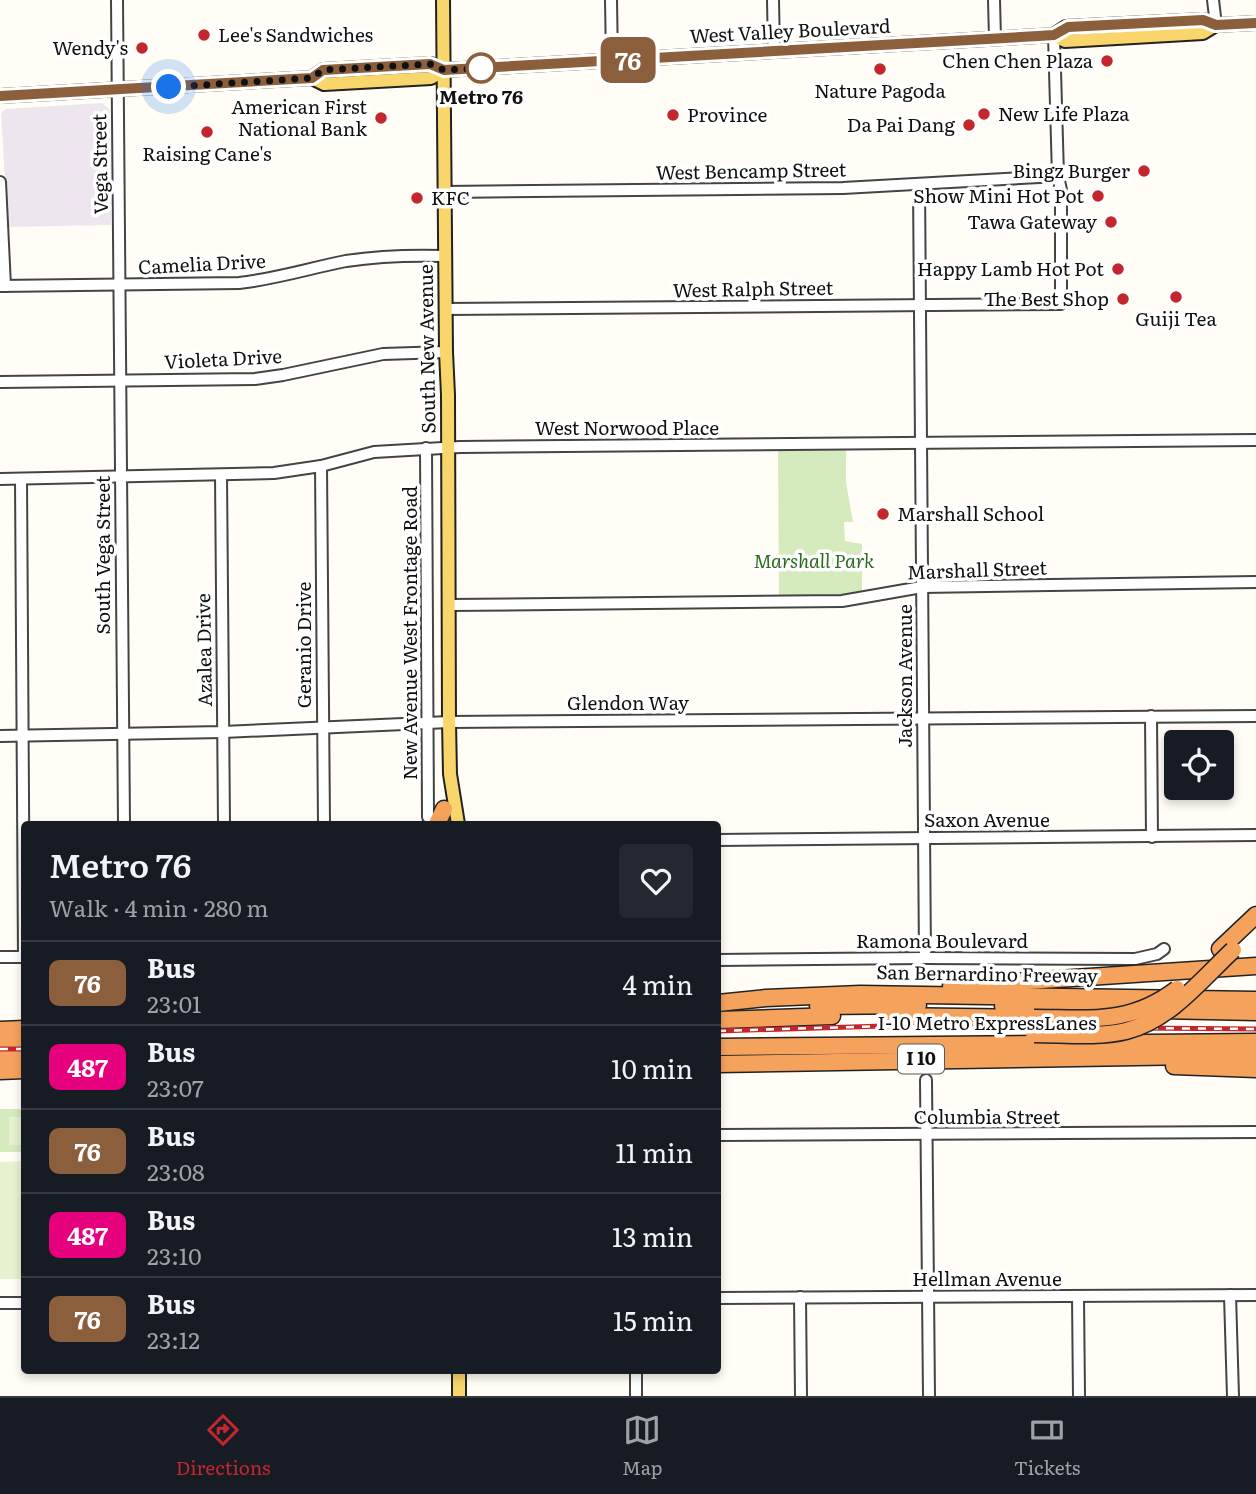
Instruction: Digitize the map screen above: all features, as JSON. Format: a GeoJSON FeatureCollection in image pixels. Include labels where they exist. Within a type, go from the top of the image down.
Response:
{"type":"FeatureCollection","features":[{"type":"Feature","properties":{"kind":"highway"},"geometry":{"type":"LineString","coordinates":[[1227,949],[1256,915]]}},
{"type":"Feature","properties":{"kind":"highway"},"geometry":{"type":"LineString","coordinates":[[721,1041],[1034,1026],[1117,1017],[1156,1004],[1256,928]]}},
{"type":"Feature","properties":{"kind":"highway"},"geometry":{"type":"LineString","coordinates":[[860,994],[985,983],[1256,966]]}},
{"type":"Feature","properties":{"kind":"highway","name":"San Bernardino Freeway"},"geometry":{"type":"LineString","coordinates":[[721,1003],[860,994],[1256,1000]]}},
{"type":"Feature","properties":{"kind":"highway"},"geometry":{"type":"LineString","coordinates":[[721,997],[766,998]]}},
{"type":"Feature","properties":{"kind":"highway","name":"I-10 Metro ExpressLanes"},"geometry":{"type":"LineString","coordinates":[[721,1012],[910,1005],[1256,1012]]}},
{"type":"Feature","properties":{"kind":"highway"},"geometry":{"type":"LineString","coordinates":[[721,1020],[810,1016],[1034,1026]]}},
{"type":"Feature","properties":{"kind":"highway"},"geometry":{"type":"LineString","coordinates":[[0,1030],[21,1029]]}},
{"type":"Feature","properties":{"kind":"highway"},"geometry":{"type":"LineString","coordinates":[[0,1041],[21,1041]]}},
{"type":"Feature","properties":{"kind":"highway","name":"I-10 Metro ExpressLanes"},"geometry":{"type":"LineString","coordinates":[[721,1047],[1256,1042]]}},
{"type":"Feature","properties":{"kind":"highway","name":"I 10"},"geometry":{"type":"LineString","coordinates":[[721,1064],[1256,1055]]}},
{"type":"Feature","properties":{"kind":"highway"},"geometry":{"type":"LineString","coordinates":[[1124,1057],[1151,1065],[1256,1069]]}},
{"type":"Feature","properties":{"kind":"highway"},"geometry":{"type":"LineString","coordinates":[[0,1058],[21,1058]]}},
{"type":"Feature","properties":{"kind":"highway"},"geometry":{"type":"LineString","coordinates":[[0,1071],[21,1070]]}},
{"type":"Feature","properties":{"kind":"main road","name":"South New Avenue"},"geometry":{"type":"LineString","coordinates":[[443,0],[449,722]]}},
{"type":"Feature","properties":{"kind":"main road","name":"West Valley Boulevard"},"geometry":{"type":"LineString","coordinates":[[0,96],[312,78],[323,70],[430,64],[444,70],[1054,35],[1068,27],[1203,20],[1216,25],[1256,23]]}},
{"type":"Feature","properties":{"kind":"main road"},"geometry":{"type":"LineString","coordinates":[[449,722],[450,774],[458,821]]}},
{"type":"Feature","properties":{"kind":"main road"},"geometry":{"type":"LineString","coordinates":[[439,819],[450,774]]}},
{"type":"Feature","properties":{"kind":"main road"},"geometry":{"type":"LineString","coordinates":[[459,1374],[459,1396]]}},
{"type":"Feature","properties":{"kind":"street","name":"Vega Street"},"geometry":{"type":"LineString","coordinates":[[117,0],[118,285]]}},
{"type":"Feature","properties":{"kind":"street"},"geometry":{"type":"LineString","coordinates":[[611,0],[612,61]]}},
{"type":"Feature","properties":{"kind":"street"},"geometry":{"type":"LineString","coordinates":[[773,0],[775,51]]}},
{"type":"Feature","properties":{"kind":"street"},"geometry":{"type":"LineString","coordinates":[[994,0],[996,38]]}},
{"type":"Feature","properties":{"kind":"street"},"geometry":{"type":"LineString","coordinates":[[1213,0],[1216,25]]}},
{"type":"Feature","properties":{"kind":"street"},"geometry":{"type":"LineString","coordinates":[[1054,35],[1058,176]]}},
{"type":"Feature","properties":{"kind":"street","name":"West Bencamp Street"},"geometry":{"type":"LineString","coordinates":[[445,191],[844,188],[1058,176]]}},
{"type":"Feature","properties":{"kind":"street","name":"West Ralph Street"},"geometry":{"type":"LineString","coordinates":[[446,309],[1061,304],[1061,190],[1058,176]]}},
{"type":"Feature","properties":{"kind":"street"},"geometry":{"type":"LineString","coordinates":[[0,182],[2,286]]}},
{"type":"Feature","properties":{"kind":"street","name":"Jackson Avenue"},"geometry":{"type":"LineString","coordinates":[[919,184],[925,958]]}},
{"type":"Feature","properties":{"kind":"street","name":"Camelia Drive"},"geometry":{"type":"LineString","coordinates":[[2,286],[239,283],[350,261],[381,257],[445,256]]}},
{"type":"Feature","properties":{"kind":"street","name":"South Vega Street"},"geometry":{"type":"LineString","coordinates":[[118,285],[124,821]]}},
{"type":"Feature","properties":{"kind":"street","name":"Violeta Drive"},"geometry":{"type":"LineString","coordinates":[[0,382],[255,379],[383,354],[446,352]]}},
{"type":"Feature","properties":{"kind":"street","name":"West Norwood Place"},"geometry":{"type":"LineString","coordinates":[[0,479],[274,473],[321,466],[374,452],[426,448],[1256,440]]}},
{"type":"Feature","properties":{"kind":"street","name":"New Avenue West Frontage Road"},"geometry":{"type":"LineString","coordinates":[[426,448],[429,724],[439,819]]}},
{"type":"Feature","properties":{"kind":"street","name":"Geranio Drive"},"geometry":{"type":"LineString","coordinates":[[321,466],[324,821]]}},
{"type":"Feature","properties":{"kind":"street","name":"Azalea Drive"},"geometry":{"type":"LineString","coordinates":[[221,475],[224,821]]}},
{"type":"Feature","properties":{"kind":"street"},"geometry":{"type":"LineString","coordinates":[[21,479],[23,821]]}},
{"type":"Feature","properties":{"kind":"street","name":"Marshall Street"},"geometry":{"type":"LineString","coordinates":[[449,605],[842,601],[922,587],[1256,582]]}},
{"type":"Feature","properties":{"kind":"street"},"geometry":{"type":"LineString","coordinates":[[1151,716],[1152,836]]}},
{"type":"Feature","properties":{"kind":"street","name":"Glendon Way"},"geometry":{"type":"LineString","coordinates":[[0,736],[223,732],[449,722],[1256,716]]}},
{"type":"Feature","properties":{"kind":"street","name":"Saxon Avenue"},"geometry":{"type":"LineString","coordinates":[[721,840],[1256,835]]}},
{"type":"Feature","properties":{"kind":"street","name":"Ramona Boulevard"},"geometry":{"type":"LineString","coordinates":[[721,960],[1135,960],[1164,950]]}},
{"type":"Feature","properties":{"kind":"street"},"geometry":{"type":"LineString","coordinates":[[0,957],[21,957]]}},
{"type":"Feature","properties":{"kind":"street"},"geometry":{"type":"LineString","coordinates":[[926,1080],[929,1396]]}},
{"type":"Feature","properties":{"kind":"street","name":"Columbia Street"},"geometry":{"type":"LineString","coordinates":[[721,1135],[1256,1132]]}},
{"type":"Feature","properties":{"kind":"street"},"geometry":{"type":"LineString","coordinates":[[1230,1295],[1233,1396]]}},
{"type":"Feature","properties":{"kind":"street","name":"Hellman Avenue"},"geometry":{"type":"LineString","coordinates":[[721,1298],[1256,1295]]}},
{"type":"Feature","properties":{"kind":"street"},"geometry":{"type":"LineString","coordinates":[[1078,1296],[1079,1396]]}},
{"type":"Feature","properties":{"kind":"street"},"geometry":{"type":"LineString","coordinates":[[800,1297],[801,1396]]}},
{"type":"Feature","properties":{"kind":"street"},"geometry":{"type":"LineString","coordinates":[[0,1303],[21,1303]]}},
{"type":"Feature","properties":{"kind":"street"},"geometry":{"type":"LineString","coordinates":[[636,1374],[636,1396]]}},
{"type":"Feature","properties":{"kind":"shaded area"},"geometry":{"type":"Polygon","coordinates":[[[102,103],[110,110],[111,225],[8,227],[2,112],[6,109],[102,103]]]}},
{"type":"Feature","properties":{"kind":"green space","name":"Marshall Park"},"geometry":{"type":"Polygon","coordinates":[[[778,449],[846,449],[846,483],[853,522],[844,522],[845,541],[862,544],[862,594],[845,597],[779,596],[778,449]]]}},
{"type":"Feature","properties":{"kind":"green space"},"geometry":{"type":"Polygon","coordinates":[[[0,1109],[21,1109],[21,1152],[0,1152],[0,1109]]]}},
{"type":"Feature","properties":{"kind":"green space"},"geometry":{"type":"Polygon","coordinates":[[[9,1117],[21,1117],[21,1145],[9,1145],[9,1117]]]}},
{"type":"Feature","properties":{"kind":"green space"},"geometry":{"type":"Polygon","coordinates":[[[21,1161],[21,1279],[0,1279],[0,1162],[21,1161]]]}},
{"type":"Feature","properties":{"kind":"railway"},"geometry":{"type":"LineString","coordinates":[[721,1031],[884,1026],[1256,1029]]}},
{"type":"Feature","properties":{"kind":"railway"},"geometry":{"type":"LineString","coordinates":[[0,1049],[21,1049]]}},
{"type":"Feature","properties":{"kind":"bus line","name":"76"},"geometry":{"type":"LineString","coordinates":[[0,96],[312,78],[323,70],[430,64],[444,70],[1054,35],[1066,27],[1203,20],[1216,25],[1256,23]]}},
{"type":"Feature","properties":{"kind":"place","name":"Lee's Sandwiches"},"geometry":{"type":"Point","coordinates":[204,35]}},
{"type":"Feature","properties":{"kind":"place","name":"Wendy's"},"geometry":{"type":"Point","coordinates":[142,48]}},
{"type":"Feature","properties":{"kind":"place","name":"Chen Chen Plaza"},"geometry":{"type":"Point","coordinates":[1107,61]}},
{"type":"Feature","properties":{"kind":"place","name":"Metro 76"},"geometry":{"type":"Point","coordinates":[481,68]}},
{"type":"Feature","properties":{"kind":"place","name":"Nature Pagoda"},"geometry":{"type":"Point","coordinates":[880,69]}},
{"type":"Feature","properties":{"kind":"place","name":"New Life Plaza"},"geometry":{"type":"Point","coordinates":[984,114]}},
{"type":"Feature","properties":{"kind":"place","name":"Province"},"geometry":{"type":"Point","coordinates":[673,115]}},
{"type":"Feature","properties":{"kind":"place","name":"American First National Bank"},"geometry":{"type":"Point","coordinates":[381,118]}},
{"type":"Feature","properties":{"kind":"place","name":"Da Pai Dang"},"geometry":{"type":"Point","coordinates":[969,125]}},
{"type":"Feature","properties":{"kind":"place","name":"Raising Cane's"},"geometry":{"type":"Point","coordinates":[207,132]}},
{"type":"Feature","properties":{"kind":"place","name":"Bingz Burger"},"geometry":{"type":"Point","coordinates":[1144,171]}},
{"type":"Feature","properties":{"kind":"place","name":"Show Mini Hot Pot"},"geometry":{"type":"Point","coordinates":[1098,196]}},
{"type":"Feature","properties":{"kind":"place","name":"KFC"},"geometry":{"type":"Point","coordinates":[417,198]}},
{"type":"Feature","properties":{"kind":"place","name":"Tawa Gateway"},"geometry":{"type":"Point","coordinates":[1111,222]}},
{"type":"Feature","properties":{"kind":"place","name":"Happy Lamb Hot Pot"},"geometry":{"type":"Point","coordinates":[1118,269]}},
{"type":"Feature","properties":{"kind":"place","name":"Guiji Tea"},"geometry":{"type":"Point","coordinates":[1176,297]}},
{"type":"Feature","properties":{"kind":"place","name":"The Best Shop"},"geometry":{"type":"Point","coordinates":[1123,299]}},
{"type":"Feature","properties":{"kind":"place","name":"Marshall School"},"geometry":{"type":"Point","coordinates":[883,514]}},
{"type":"Feature","properties":{"kind":"route"},"geometry":{"type":"LineString","coordinates":[[169,87],[312,78],[323,70],[430,64],[444,70],[486,68],[481,68]]}}]}
